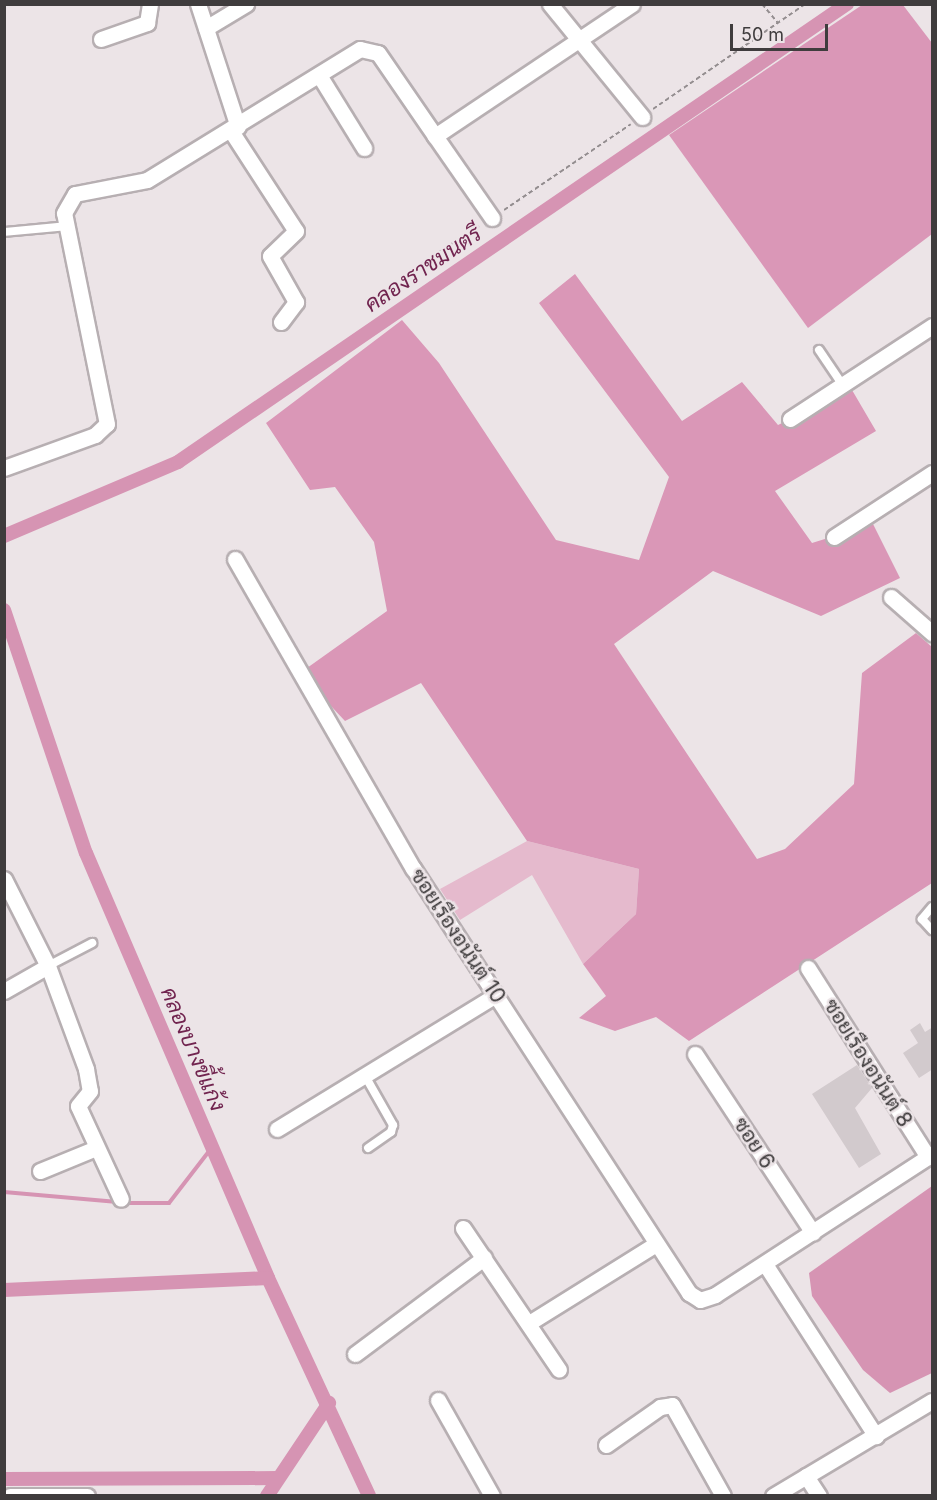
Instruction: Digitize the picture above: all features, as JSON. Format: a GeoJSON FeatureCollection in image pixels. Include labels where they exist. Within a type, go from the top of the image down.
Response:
{"type":"FeatureCollection","features":[{"type":"Feature","properties":{"kind":"street"},"geometry":{"type":"LineString","coordinates":[[101,39],[147,22],[150,4]]}},
{"type":"Feature","properties":{"kind":"street"},"geometry":{"type":"LineString","coordinates":[[198,4],[235,129],[296,231],[270,256],[296,302],[281,322]]}},
{"type":"Feature","properties":{"kind":"street"},"geometry":{"type":"LineString","coordinates":[[206,28],[246,4]]}},
{"type":"Feature","properties":{"kind":"street"},"geometry":{"type":"LineString","coordinates":[[550,4],[642,117]]}},
{"type":"Feature","properties":{"kind":"street"},"geometry":{"type":"LineString","coordinates":[[435,136],[632,4]]}},
{"type":"Feature","properties":{"kind":"street"},"geometry":{"type":"LineString","coordinates":[[4,468],[95,435],[107,424],[67,226],[66,202],[75,194],[147,180],[369,47],[492,218]]}},
{"type":"Feature","properties":{"kind":"street"},"geometry":{"type":"LineString","coordinates":[[319,75],[363,148]]}},
{"type":"Feature","properties":{"kind":"street"},"geometry":{"type":"LineString","coordinates":[[790,419],[933,326]]}},
{"type":"Feature","properties":{"kind":"street"},"geometry":{"type":"LineString","coordinates":[[834,537],[933,473]]}},
{"type":"Feature","properties":{"kind":"street","name":"ซอยเรืองอนันต์ 10"},"geometry":{"type":"LineString","coordinates":[[235,559],[413,868],[689,1293],[700,1300],[765,1264]]}},
{"type":"Feature","properties":{"kind":"street"},"geometry":{"type":"LineString","coordinates":[[891,597],[933,633]]}},
{"type":"Feature","properties":{"kind":"street"},"geometry":{"type":"LineString","coordinates":[[4,879],[48,966],[90,1080],[90,1091],[78,1106],[121,1199]]}},
{"type":"Feature","properties":{"kind":"street"},"geometry":{"type":"LineString","coordinates":[[4,991],[48,966]]}},
{"type":"Feature","properties":{"kind":"street","name":"ซอยเรืองอนันต์ 8"},"geometry":{"type":"LineString","coordinates":[[808,968],[930,1156]]}},
{"type":"Feature","properties":{"kind":"street"},"geometry":{"type":"LineString","coordinates":[[277,1129],[388,1058],[496,995]]}},
{"type":"Feature","properties":{"kind":"street","name":"ซอย 6"},"geometry":{"type":"LineString","coordinates":[[695,1054],[813,1233]]}},
{"type":"Feature","properties":{"kind":"street"},"geometry":{"type":"LineString","coordinates":[[40,1171],[96,1148]]}},
{"type":"Feature","properties":{"kind":"street"},"geometry":{"type":"LineString","coordinates":[[876,1436],[765,1264],[930,1156]]}},
{"type":"Feature","properties":{"kind":"street"},"geometry":{"type":"LineString","coordinates":[[463,1228],[559,1370]]}},
{"type":"Feature","properties":{"kind":"street"},"geometry":{"type":"LineString","coordinates":[[529,1323],[656,1244]]}},
{"type":"Feature","properties":{"kind":"street"},"geometry":{"type":"LineString","coordinates":[[355,1354],[484,1258]]}},
{"type":"Feature","properties":{"kind":"street"},"geometry":{"type":"LineString","coordinates":[[438,1401],[492,1496]]}},
{"type":"Feature","properties":{"kind":"street"},"geometry":{"type":"LineString","coordinates":[[773,1496],[933,1401]]}},
{"type":"Feature","properties":{"kind":"street"},"geometry":{"type":"LineString","coordinates":[[606,1445],[660,1407],[672,1405],[723,1496]]}},
{"type":"Feature","properties":{"kind":"street"},"geometry":{"type":"LineString","coordinates":[[806,1476],[819,1496]]}},
{"type":"Feature","properties":{"kind":"street"},"geometry":{"type":"LineString","coordinates":[[10,1496],[87,1496]]}},
{"type":"Feature","properties":{"kind":"lane"},"geometry":{"type":"LineString","coordinates":[[4,232],[67,226]]}},
{"type":"Feature","properties":{"kind":"lane"},"geometry":{"type":"LineString","coordinates":[[819,350],[842,384]]}},
{"type":"Feature","properties":{"kind":"lane"},"geometry":{"type":"LineString","coordinates":[[933,907],[922,919],[933,930]]}},
{"type":"Feature","properties":{"kind":"lane"},"geometry":{"type":"LineString","coordinates":[[48,966],[92,943]]}},
{"type":"Feature","properties":{"kind":"lane"},"geometry":{"type":"LineString","coordinates":[[363,1074],[393,1125],[368,1148]]}},
{"type":"Feature","properties":{"kind":"path"},"geometry":{"type":"LineString","coordinates":[[762,4],[778,23]]}},
{"type":"Feature","properties":{"kind":"path"},"geometry":{"type":"LineString","coordinates":[[401,277],[642,117],[804,4]]}},
{"type":"Feature","properties":{"kind":"shaded area"},"geometry":{"type":"Polygon","coordinates":[[[862,5],[903,5],[932,43],[932,234],[808,328],[669,135],[862,5]]]}},
{"type":"Feature","properties":{"kind":"shaded area"},"geometry":{"type":"Polygon","coordinates":[[[575,274],[682,421],[742,382],[778,425],[852,390],[876,431],[775,491],[812,543],[873,524],[900,578],[821,616],[713,571],[614,644],[757,859],[785,849],[854,784],[862,673],[916,633],[932,647],[932,883],[689,1041],[656,1017],[615,1031],[579,1018],[606,996],[583,964],[636,914],[639,869],[527,841],[421,683],[345,721],[300,673],[387,611],[374,542],[335,487],[310,490],[266,423],[402,320],[439,363],[556,540],[639,560],[669,477],[539,303],[575,274]]]}},
{"type":"Feature","properties":{"kind":"shaded area"},"geometry":{"type":"Polygon","coordinates":[[[527,841],[639,869],[636,914],[583,964],[532,875],[460,920],[440,889],[527,841]]]}},
{"type":"Feature","properties":{"kind":"shaded area"},"geometry":{"type":"Polygon","coordinates":[[[932,1186],[932,1373],[890,1393],[863,1370],[812,1296],[809,1273],[932,1186]]]}},
{"type":"Feature","properties":{"kind":"building"},"geometry":{"type":"Polygon","coordinates":[[[920,1023],[925,1032],[933,1027],[933,1069],[919,1078],[903,1053],[918,1043],[910,1030],[920,1023]]]}},
{"type":"Feature","properties":{"kind":"building"},"geometry":{"type":"Polygon","coordinates":[[[857,1065],[872,1088],[855,1108],[881,1154],[859,1168],[812,1094],[857,1065]]]}},
{"type":"Feature","properties":{"kind":"waterway","name":"คลองราชมนตรี"},"geometry":{"type":"LineString","coordinates":[[4,536],[178,462],[847,4]]}},
{"type":"Feature","properties":{"kind":"waterway","name":"คลองบางขี้แก้ง"},"geometry":{"type":"LineString","coordinates":[[4,610],[86,853],[268,1278],[369,1496]]}},
{"type":"Feature","properties":{"kind":"waterway"},"geometry":{"type":"LineString","coordinates":[[125,1203],[169,1203],[213,1146]]}},
{"type":"Feature","properties":{"kind":"waterway"},"geometry":{"type":"LineString","coordinates":[[4,1192],[118,1202]]}},
{"type":"Feature","properties":{"kind":"waterway"},"geometry":{"type":"LineString","coordinates":[[4,1290],[268,1278]]}},
{"type":"Feature","properties":{"kind":"waterway"},"geometry":{"type":"LineString","coordinates":[[267,1496],[329,1403]]}},
{"type":"Feature","properties":{"kind":"waterway"},"geometry":{"type":"LineString","coordinates":[[4,1479],[278,1478]]}}]}
